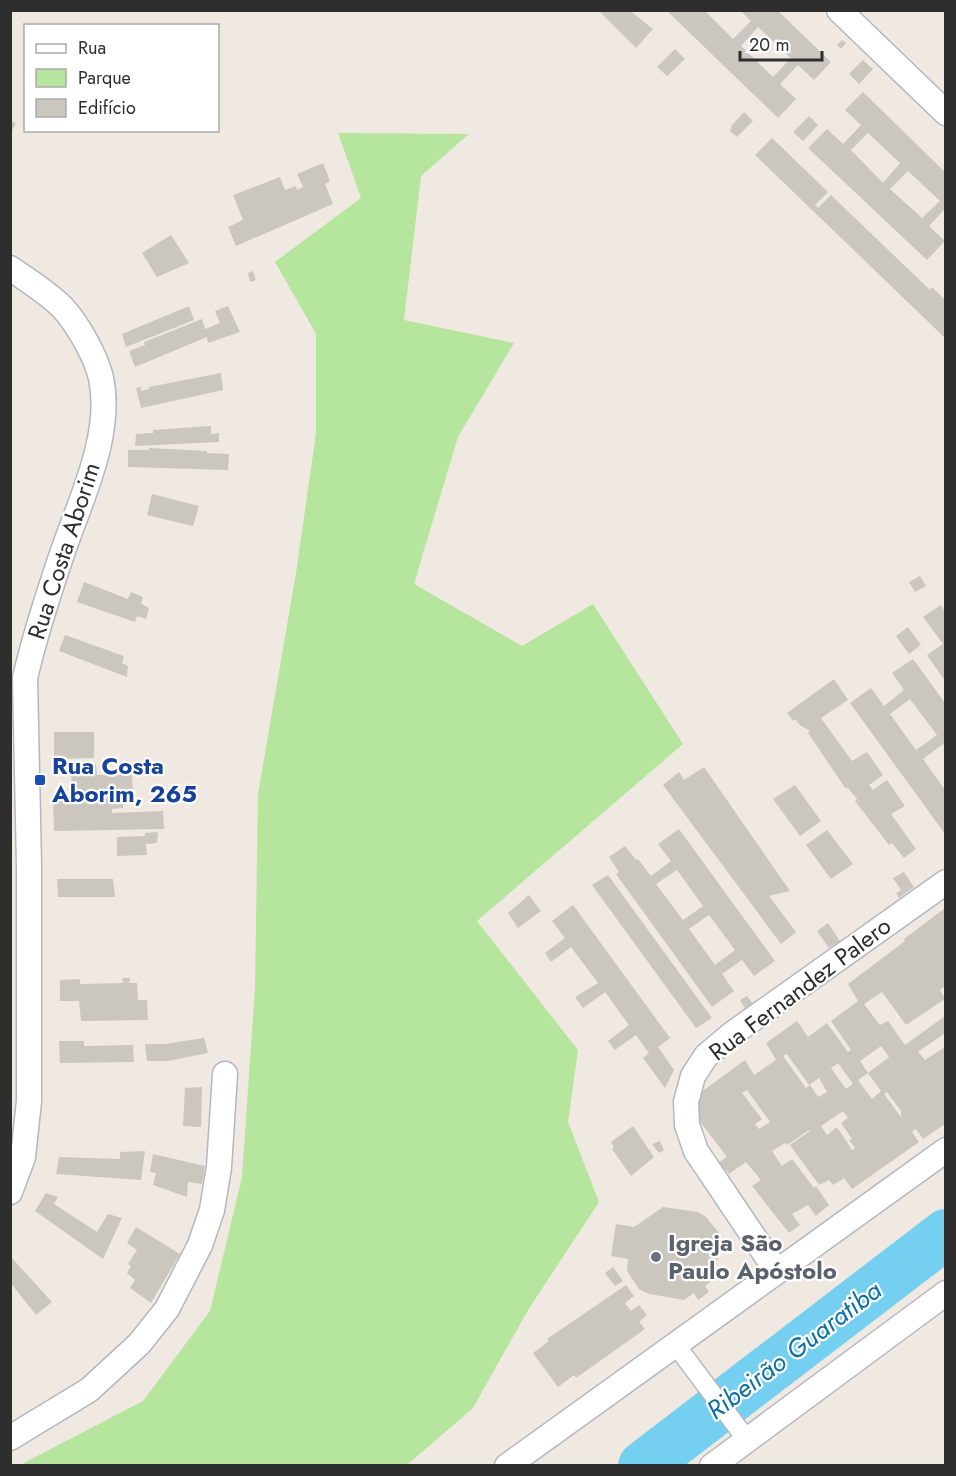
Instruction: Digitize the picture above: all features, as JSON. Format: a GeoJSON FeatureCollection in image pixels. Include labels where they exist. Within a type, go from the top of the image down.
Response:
{"type":"FeatureCollection","features":[{"type":"Feature","properties":{"kind":"street"},"geometry":{"type":"LineString","coordinates":[[838,10],[945,113]]}},
{"type":"Feature","properties":{"kind":"street","name":"Rua Costa Aborim"},"geometry":{"type":"LineString","coordinates":[[10,268],[62,307],[86,341],[101,378],[104,408],[98,450],[32,647],[18,678],[30,866],[29,1101],[23,1157],[10,1192]]}},
{"type":"Feature","properties":{"kind":"street","name":"Rua Fernandez Palero"},"geometry":{"type":"LineString","coordinates":[[776,1270],[696,1151],[687,1125],[686,1102],[693,1076],[706,1056],[732,1034],[945,882]]}},
{"type":"Feature","properties":{"kind":"street"},"geometry":{"type":"LineString","coordinates":[[10,1438],[88,1390],[139,1344],[168,1309],[200,1245],[212,1210],[219,1167],[225,1074]]}},
{"type":"Feature","properties":{"kind":"street"},"geometry":{"type":"LineString","coordinates":[[507,1466],[945,1150]]}},
{"type":"Feature","properties":{"kind":"street"},"geometry":{"type":"LineString","coordinates":[[712,1466],[945,1293]]}},
{"type":"Feature","properties":{"kind":"street"},"geometry":{"type":"LineString","coordinates":[[675,1344],[747,1440]]}},
{"type":"Feature","properties":{"kind":"green space"},"geometry":{"type":"Polygon","coordinates":[[[338,133],[469,134],[421,176],[404,320],[514,343],[458,437],[414,584],[522,646],[593,604],[683,744],[477,921],[578,1050],[568,1122],[599,1202],[528,1310],[473,1408],[407,1465],[20,1465],[143,1401],[210,1311],[242,1177],[255,987],[258,794],[296,573],[316,433],[316,334],[275,262],[361,198],[338,133]]]}},
{"type":"Feature","properties":{"kind":"building"},"geometry":{"type":"Polygon","coordinates":[[[598,10],[629,10],[653,29],[636,48],[598,10]]]}},
{"type":"Feature","properties":{"kind":"building"},"geometry":{"type":"Polygon","coordinates":[[[666,10],[704,10],[733,39],[751,21],[740,10],[777,10],[831,62],[814,80],[798,65],[780,84],[796,99],[778,118],[666,10]],[[758,27],[741,46],[773,77],[791,58],[758,27]]]}},
{"type":"Feature","properties":{"kind":"building"},"geometry":{"type":"Polygon","coordinates":[[[842,40],[846,43],[841,49],[837,45],[842,40]]]}},
{"type":"Feature","properties":{"kind":"building"},"geometry":{"type":"Polygon","coordinates":[[[675,49],[685,59],[667,76],[657,67],[675,49]]]}},
{"type":"Feature","properties":{"kind":"building"},"geometry":{"type":"Polygon","coordinates":[[[863,60],[873,69],[859,84],[849,74],[863,60]]]}},
{"type":"Feature","properties":{"kind":"building"},"geometry":{"type":"Polygon","coordinates":[[[863,92],[945,172],[945,209],[929,226],[945,241],[927,260],[808,148],[827,129],[843,144],[861,125],[845,110],[863,92]],[[868,133],[851,150],[883,183],[900,163],[868,133]],[[908,171],[890,189],[922,218],[940,201],[908,171]]]}},
{"type":"Feature","properties":{"kind":"building"},"geometry":{"type":"Polygon","coordinates":[[[744,112],[753,121],[737,137],[730,131],[732,125],[744,112]]]}},
{"type":"Feature","properties":{"kind":"building"},"geometry":{"type":"Polygon","coordinates":[[[809,116],[818,125],[803,141],[793,132],[809,116]]]}},
{"type":"Feature","properties":{"kind":"building"},"geometry":{"type":"Polygon","coordinates":[[[10,121],[16,123],[10,134],[10,121]]]}},
{"type":"Feature","properties":{"kind":"building"},"geometry":{"type":"Polygon","coordinates":[[[772,138],[828,192],[815,205],[818,208],[831,195],[930,290],[932,287],[945,300],[945,338],[755,155],[772,138]]]}},
{"type":"Feature","properties":{"kind":"building"},"geometry":{"type":"Polygon","coordinates":[[[323,163],[330,181],[325,184],[333,204],[236,246],[228,227],[243,220],[233,195],[280,177],[285,190],[296,186],[297,190],[303,187],[297,174],[323,163]]]}},
{"type":"Feature","properties":{"kind":"building"},"geometry":{"type":"Polygon","coordinates":[[[171,235],[189,263],[157,277],[142,253],[171,235]]]}},
{"type":"Feature","properties":{"kind":"building"},"geometry":{"type":"Polygon","coordinates":[[[253,271],[256,280],[250,282],[248,273],[253,271]]]}},
{"type":"Feature","properties":{"kind":"building"},"geometry":{"type":"Polygon","coordinates":[[[189,306],[194,320],[126,347],[122,334],[189,306]]]}},
{"type":"Feature","properties":{"kind":"building"},"geometry":{"type":"Polygon","coordinates":[[[228,306],[240,332],[208,343],[207,337],[135,367],[129,351],[145,345],[144,342],[202,319],[205,329],[220,323],[215,311],[228,306]]]}},
{"type":"Feature","properties":{"kind":"building"},"geometry":{"type":"Polygon","coordinates":[[[221,373],[223,390],[141,408],[136,388],[141,387],[141,391],[149,387],[221,373]]]}},
{"type":"Feature","properties":{"kind":"building"},"geometry":{"type":"Polygon","coordinates":[[[211,426],[211,434],[219,433],[219,442],[135,446],[136,434],[153,433],[153,430],[211,426]]]}},
{"type":"Feature","properties":{"kind":"building"},"geometry":{"type":"Polygon","coordinates":[[[149,448],[229,454],[228,470],[128,467],[128,450],[149,450],[149,448]]]}},
{"type":"Feature","properties":{"kind":"building"},"geometry":{"type":"Polygon","coordinates":[[[152,494],[199,506],[193,526],[147,515],[152,494]]]}},
{"type":"Feature","properties":{"kind":"building"},"geometry":{"type":"Polygon","coordinates":[[[920,576],[926,586],[915,592],[909,582],[920,576]]]}},
{"type":"Feature","properties":{"kind":"building"},"geometry":{"type":"Polygon","coordinates":[[[84,582],[128,599],[131,592],[143,597],[141,604],[149,608],[146,619],[137,616],[135,622],[77,602],[84,582]]]}},
{"type":"Feature","properties":{"kind":"building"},"geometry":{"type":"Polygon","coordinates":[[[941,605],[945,612],[945,681],[927,655],[943,644],[923,617],[941,605]]]}},
{"type":"Feature","properties":{"kind":"building"},"geometry":{"type":"Polygon","coordinates":[[[908,627],[921,645],[909,654],[896,636],[908,627]]]}},
{"type":"Feature","properties":{"kind":"building"},"geometry":{"type":"Polygon","coordinates":[[[65,635],[124,656],[122,663],[128,666],[127,677],[59,651],[65,635]]]}},
{"type":"Feature","properties":{"kind":"building"},"geometry":{"type":"Polygon","coordinates":[[[913,659],[945,703],[945,747],[943,744],[923,759],[945,790],[945,834],[850,703],[871,688],[884,706],[904,690],[892,673],[913,659]],[[910,699],[890,714],[916,750],[937,735],[910,699]]]}},
{"type":"Feature","properties":{"kind":"building"},"geometry":{"type":"Polygon","coordinates":[[[834,679],[848,700],[821,718],[852,761],[867,752],[883,775],[869,785],[873,790],[887,780],[905,806],[891,814],[916,849],[904,858],[892,843],[889,845],[855,801],[857,799],[847,787],[846,789],[808,733],[810,731],[795,719],[793,721],[787,713],[834,679]]]}},
{"type":"Feature","properties":{"kind":"building"},"geometry":{"type":"Polygon","coordinates":[[[54,732],[94,732],[94,758],[54,759],[54,732]]]}},
{"type":"Feature","properties":{"kind":"building"},"geometry":{"type":"Polygon","coordinates":[[[71,765],[96,765],[97,775],[132,774],[133,793],[112,793],[112,799],[123,803],[123,808],[112,809],[112,813],[163,811],[164,829],[54,831],[53,796],[72,795],[71,765]]]}},
{"type":"Feature","properties":{"kind":"building"},"geometry":{"type":"Polygon","coordinates":[[[704,767],[790,891],[769,896],[796,932],[781,944],[663,785],[679,772],[684,780],[704,767]]]}},
{"type":"Feature","properties":{"kind":"building"},"geometry":{"type":"Polygon","coordinates":[[[795,785],[821,821],[800,836],[773,799],[795,785]]]}},
{"type":"Feature","properties":{"kind":"building"},"geometry":{"type":"Polygon","coordinates":[[[679,829],[775,961],[754,976],[742,960],[722,974],[734,991],[712,1007],[616,874],[619,872],[609,857],[625,846],[651,876],[671,861],[658,844],[679,829]],[[677,870],[656,884],[683,920],[703,906],[677,870]],[[709,915],[689,929],[715,965],[735,950],[709,915]]]}},
{"type":"Feature","properties":{"kind":"building"},"geometry":{"type":"Polygon","coordinates":[[[827,830],[853,864],[831,879],[806,845],[827,830]]]}},
{"type":"Feature","properties":{"kind":"building"},"geometry":{"type":"Polygon","coordinates":[[[158,832],[157,843],[146,844],[147,855],[117,856],[117,837],[145,836],[145,833],[158,832]]]}},
{"type":"Feature","properties":{"kind":"building"},"geometry":{"type":"Polygon","coordinates":[[[904,872],[914,887],[899,898],[896,893],[901,890],[893,878],[904,872]]]}},
{"type":"Feature","properties":{"kind":"building"},"geometry":{"type":"Polygon","coordinates":[[[608,875],[712,1018],[696,1028],[592,885],[608,875]]]}},
{"type":"Feature","properties":{"kind":"building"},"geometry":{"type":"Polygon","coordinates":[[[57,879],[113,879],[115,897],[58,897],[57,879]]]}},
{"type":"Feature","properties":{"kind":"building"},"geometry":{"type":"Polygon","coordinates":[[[529,895],[541,911],[518,928],[508,913],[529,895]]]}},
{"type":"Feature","properties":{"kind":"building"},"geometry":{"type":"Polygon","coordinates":[[[573,905],[670,1038],[658,1047],[674,1070],[665,1088],[643,1058],[649,1053],[636,1035],[615,1050],[608,1041],[629,1025],[605,992],[583,1008],[575,997],[598,983],[571,947],[551,962],[545,953],[565,938],[552,921],[573,905]]]}},
{"type":"Feature","properties":{"kind":"building"},"geometry":{"type":"Polygon","coordinates":[[[945,908],[945,986],[940,990],[945,999],[906,1025],[882,992],[864,1004],[880,1025],[888,1021],[905,1045],[945,1016],[945,1033],[918,1052],[925,1060],[945,1047],[945,1124],[923,1139],[916,1129],[912,1132],[919,1142],[852,1189],[844,1178],[833,1185],[829,1180],[819,1185],[790,1145],[809,1130],[787,1145],[785,1143],[772,1151],[782,1166],[792,1159],[829,1205],[816,1216],[808,1205],[792,1214],[800,1225],[789,1233],[752,1186],[761,1180],[746,1162],[729,1174],[719,1162],[727,1157],[698,1119],[700,1093],[745,1060],[754,1075],[776,1060],[766,1043],[797,1021],[808,1037],[827,1023],[848,1052],[851,1050],[831,1021],[858,1001],[848,984],[905,941],[904,939],[945,908]],[[881,1046],[860,1061],[868,1073],[889,1057],[881,1046]],[[787,1054],[783,1056],[806,1088],[810,1085],[818,1097],[827,1092],[819,1078],[809,1085],[787,1054]],[[838,1063],[831,1068],[846,1089],[853,1084],[838,1063]],[[868,1073],[858,1080],[872,1099],[881,1091],[868,1073]],[[747,1090],[742,1093],[762,1119],[755,1124],[759,1129],[770,1122],[747,1090]],[[887,1092],[884,1094],[901,1117],[901,1111],[887,1092]],[[843,1111],[821,1126],[827,1135],[837,1127],[852,1150],[855,1148],[841,1123],[848,1118],[843,1111]]]}},
{"type":"Feature","properties":{"kind":"building"},"geometry":{"type":"Polygon","coordinates":[[[828,923],[840,941],[829,948],[817,931],[828,923]]]}},
{"type":"Feature","properties":{"kind":"building"},"geometry":{"type":"Polygon","coordinates":[[[122,978],[130,978],[129,983],[137,983],[138,1000],[147,1000],[148,1020],[81,1021],[79,1001],[60,1001],[60,980],[80,979],[80,984],[123,983],[122,978]]]}},
{"type":"Feature","properties":{"kind":"building"},"geometry":{"type":"Polygon","coordinates":[[[747,996],[753,1004],[746,1010],[740,1000],[747,996]]]}},
{"type":"Feature","properties":{"kind":"building"},"geometry":{"type":"Polygon","coordinates":[[[204,1038],[208,1053],[168,1061],[147,1061],[145,1044],[165,1044],[204,1038]]]}},
{"type":"Feature","properties":{"kind":"building"},"geometry":{"type":"Polygon","coordinates":[[[59,1041],[84,1041],[84,1046],[133,1045],[134,1062],[60,1063],[59,1041]]]}},
{"type":"Feature","properties":{"kind":"building"},"geometry":{"type":"Polygon","coordinates":[[[202,1087],[201,1127],[183,1126],[185,1088],[202,1087]]]}},
{"type":"Feature","properties":{"kind":"building"},"geometry":{"type":"Polygon","coordinates":[[[633,1126],[654,1157],[631,1176],[612,1149],[614,1148],[611,1142],[633,1126]]]}},
{"type":"Feature","properties":{"kind":"building"},"geometry":{"type":"Polygon","coordinates":[[[660,1141],[664,1150],[659,1153],[652,1144],[660,1141]]]}},
{"type":"Feature","properties":{"kind":"building"},"geometry":{"type":"Polygon","coordinates":[[[145,1151],[141,1180],[56,1174],[59,1157],[120,1159],[120,1152],[145,1151]]]}},
{"type":"Feature","properties":{"kind":"building"},"geometry":{"type":"Polygon","coordinates":[[[153,1154],[205,1166],[202,1184],[188,1182],[187,1197],[153,1185],[156,1173],[150,1172],[153,1154]]]}},
{"type":"Feature","properties":{"kind":"building"},"geometry":{"type":"Polygon","coordinates":[[[46,1193],[58,1197],[54,1204],[97,1232],[108,1214],[122,1218],[103,1259],[35,1211],[46,1193]]]}},
{"type":"Feature","properties":{"kind":"building"},"geometry":{"type":"Polygon","coordinates":[[[663,1207],[698,1212],[706,1217],[719,1233],[720,1242],[714,1279],[705,1286],[709,1292],[698,1300],[694,1293],[684,1300],[649,1294],[639,1289],[627,1271],[628,1259],[611,1256],[616,1224],[634,1227],[663,1207]]]}},
{"type":"Feature","properties":{"kind":"building"},"geometry":{"type":"Polygon","coordinates":[[[136,1227],[180,1254],[151,1303],[130,1288],[135,1280],[127,1273],[131,1266],[128,1264],[137,1250],[127,1243],[136,1227]]]}},
{"type":"Feature","properties":{"kind":"building"},"geometry":{"type":"Polygon","coordinates":[[[10,1256],[52,1302],[36,1315],[10,1282],[10,1256]]]}},
{"type":"Feature","properties":{"kind":"building"},"geometry":{"type":"Polygon","coordinates":[[[613,1267],[623,1281],[615,1286],[605,1273],[613,1267]]]}},
{"type":"Feature","properties":{"kind":"building"},"geometry":{"type":"Polygon","coordinates":[[[626,1285],[634,1296],[625,1303],[631,1311],[639,1305],[647,1315],[639,1322],[645,1329],[576,1378],[574,1375],[558,1387],[533,1353],[549,1341],[547,1339],[626,1285]]]}},
{"type":"Feature","properties":{"kind":"waterway","name":"Ribeirão Guaratiba"},"geometry":{"type":"LineString","coordinates":[[643,1466],[946,1234]]}},
{"type":"Feature","properties":{"kind":"place","name":"Rua Costa Aborim, 265"},"geometry":{"type":"Point","coordinates":[40,780]}},
{"type":"Feature","properties":{"kind":"place","name":"Igreja São Paulo Apóstolo"},"geometry":{"type":"Point","coordinates":[656,1257]}}]}
